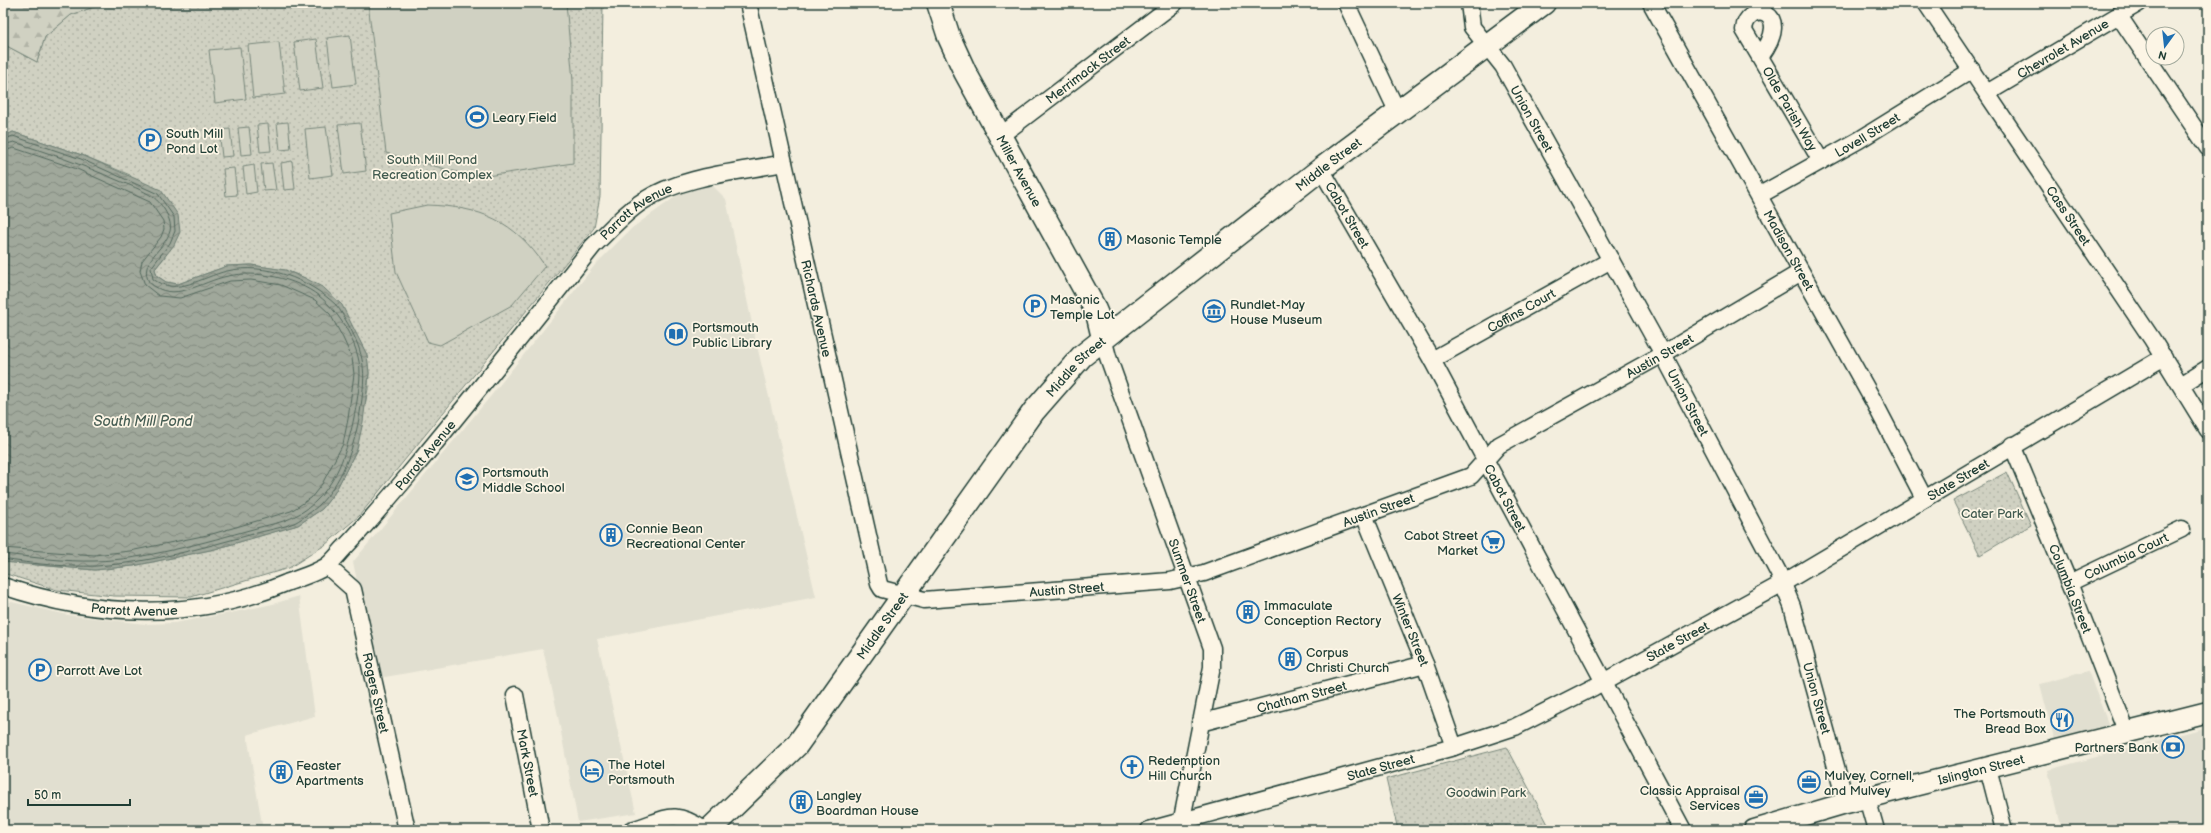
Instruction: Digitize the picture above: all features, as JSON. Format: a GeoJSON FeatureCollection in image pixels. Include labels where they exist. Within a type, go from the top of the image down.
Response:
{"type":"FeatureCollection","features":[{"type":"Feature","properties":{"kind":"main road","name":"Miller Avenue"},"geometry":{"type":"LineString","coordinates":[[938,3],[957,55],[1093,305],[1098,317],[1103,338]]}},
{"type":"Feature","properties":{"kind":"main road","name":"Middle Street"},"geometry":{"type":"LineString","coordinates":[[709,830],[771,772],[797,745],[1043,399],[1073,365],[1103,338],[1321,169],[1544,3]]}},
{"type":"Feature","properties":{"kind":"street","name":"Richards Avenue"},"geometry":{"type":"LineString","coordinates":[[748,3],[879,584],[882,589],[905,595]]}},
{"type":"Feature","properties":{"kind":"street","name":"Merrimack Street"},"geometry":{"type":"LineString","coordinates":[[1000,136],[1175,3]]}},
{"type":"Feature","properties":{"kind":"street"},"geometry":{"type":"LineString","coordinates":[[1346,3],[1398,113]]}},
{"type":"Feature","properties":{"kind":"street","name":"Union Street"},"geometry":{"type":"LineString","coordinates":[[1469,3],[1472,27],[1503,66],[1663,354],[1763,540],[1784,583],[1792,606],[1846,803]]}},
{"type":"Feature","properties":{"kind":"street","name":"Madison Street"},"geometry":{"type":"LineString","coordinates":[[1652,3],[1697,87],[1760,195],[1801,272],[1874,402],[1924,498]]}},
{"type":"Feature","properties":{"kind":"street","name":"Chevrolet Avenue"},"geometry":{"type":"LineString","coordinates":[[1987,93],[2139,3]]}},
{"type":"Feature","properties":{"kind":"street","name":"Cass Street"},"geometry":{"type":"LineString","coordinates":[[1929,4],[2164,357],[2208,430]]}},
{"type":"Feature","properties":{"kind":"street"},"geometry":{"type":"LineString","coordinates":[[2119,16],[2208,148]]}},
{"type":"Feature","properties":{"kind":"street","name":"Olde Parish Way"},"geometry":{"type":"LineString","coordinates":[[1760,56],[1821,161]]}},
{"type":"Feature","properties":{"kind":"street","name":"Lovell Street"},"geometry":{"type":"LineString","coordinates":[[1760,195],[1821,161],[1972,70]]}},
{"type":"Feature","properties":{"kind":"street","name":"Parrott Avenue"},"geometry":{"type":"LineString","coordinates":[[3,586],[47,600],[87,608],[113,611],[159,611],[206,606],[263,592],[327,566],[371,519],[593,246],[621,218],[642,201],[662,190],[684,183],[784,164]]}},
{"type":"Feature","properties":{"kind":"street","name":"Cabot Street"},"geometry":{"type":"LineString","coordinates":[[1321,169],[1432,360],[1605,681],[1683,830]]}},
{"type":"Feature","properties":{"kind":"street","name":"Coffins Court"},"geometry":{"type":"LineString","coordinates":[[1432,360],[1611,260]]}},
{"type":"Feature","properties":{"kind":"street","name":"Austin Street"},"geometry":{"type":"LineString","coordinates":[[905,595],[924,600],[1170,581],[1188,578],[1364,515],[1471,476],[1499,445],[1663,354],[1801,272]]}},
{"type":"Feature","properties":{"kind":"street","name":"Summer Street"},"geometry":{"type":"LineString","coordinates":[[1103,338],[1108,357],[1188,578],[1209,639],[1213,657],[1181,825]]}},
{"type":"Feature","properties":{"kind":"street","name":"State Street"},"geometry":{"type":"LineString","coordinates":[[1149,830],[1181,825],[1454,747],[1515,726],[1605,681],[1784,583],[2012,445],[2164,357]]}},
{"type":"Feature","properties":{"kind":"street"},"geometry":{"type":"LineString","coordinates":[[2181,385],[2208,368]]}},
{"type":"Feature","properties":{"kind":"street","name":"Columbia Street"},"geometry":{"type":"LineString","coordinates":[[2012,445],[2069,583],[2127,733]]}},
{"type":"Feature","properties":{"kind":"street","name":"Winter Street"},"geometry":{"type":"LineString","coordinates":[[1364,515],[1425,664],[1454,747]]}},
{"type":"Feature","properties":{"kind":"street","name":"Columbia Court"},"geometry":{"type":"LineString","coordinates":[[2069,583],[2182,529]]}},
{"type":"Feature","properties":{"kind":"street","name":"Rogers Street"},"geometry":{"type":"LineString","coordinates":[[327,566],[353,589],[396,771],[407,830]]}},
{"type":"Feature","properties":{"kind":"street","name":"Chatham Street"},"geometry":{"type":"LineString","coordinates":[[1200,723],[1425,664]]}},
{"type":"Feature","properties":{"kind":"street","name":"Mark Street"},"geometry":{"type":"LineString","coordinates":[[515,695],[541,830]]}},
{"type":"Feature","properties":{"kind":"street","name":"Islington Street"},"geometry":{"type":"LineString","coordinates":[[1754,830],[1846,803],[2208,712]]}},
{"type":"Feature","properties":{"kind":"street"},"geometry":{"type":"LineString","coordinates":[[1988,768],[2004,830]]}},
{"type":"Feature","properties":{"kind":"street"},"geometry":{"type":"LineString","coordinates":[[1867,798],[1876,830]]}},
{"type":"Feature","properties":{"kind":"street"},"geometry":{"type":"LineString","coordinates":[[640,829],[673,816],[691,821],[704,830]]}},
{"type":"Feature","properties":{"kind":"shaded area"},"geometry":{"type":"Polygon","coordinates":[[[711,184],[726,199],[754,333],[816,597],[597,639],[636,813],[578,822],[557,711],[543,649],[385,677],[377,675],[353,562],[490,397],[595,265],[632,228],[678,195],[711,184]]]}},
{"type":"Feature","properties":{"kind":"shaded area"},"geometry":{"type":"Polygon","coordinates":[[[299,596],[315,716],[247,735],[263,830],[3,830],[3,600],[68,615],[145,624],[174,623],[230,613],[273,604],[299,596]]]}},
{"type":"Feature","properties":{"kind":"shaded area"},"geometry":{"type":"Polygon","coordinates":[[[2088,671],[2109,726],[2054,738],[2040,684],[2088,671]]]}},
{"type":"Feature","properties":{"kind":"shaded area"},"geometry":{"type":"Polygon","coordinates":[[[2208,727],[2208,830],[2062,830],[2048,770],[2208,727]]]}},
{"type":"Feature","properties":{"kind":"green space"},"geometry":{"type":"Polygon","coordinates":[[[3,3],[105,3],[71,15],[45,37],[37,62],[3,44],[3,3]]]}},
{"type":"Feature","properties":{"kind":"green space","name":"South Mill Pond Recreation Complex"},"geometry":{"type":"Polygon","coordinates":[[[105,3],[603,3],[600,196],[594,228],[359,516],[325,545],[289,568],[191,597],[114,596],[57,590],[3,573],[3,562],[95,570],[133,566],[215,549],[298,525],[322,509],[335,492],[357,449],[368,389],[369,373],[367,355],[341,305],[305,278],[285,270],[251,265],[227,266],[178,284],[166,282],[157,276],[155,269],[165,257],[130,175],[82,155],[13,132],[3,137],[3,44],[37,62],[45,37],[71,15],[105,3]]]}},
{"type":"Feature","properties":{"kind":"green space","name":"Leary Field"},"geometry":{"type":"Polygon","coordinates":[[[368,3],[566,3],[573,81],[573,163],[487,176],[468,175],[386,153],[368,3]]]}},
{"type":"Feature","properties":{"kind":"green space"},"geometry":{"type":"Polygon","coordinates":[[[350,35],[356,84],[333,87],[327,38],[350,35]]]}},
{"type":"Feature","properties":{"kind":"green space"},"geometry":{"type":"Polygon","coordinates":[[[316,39],[323,88],[300,91],[294,42],[316,39]]]}},
{"type":"Feature","properties":{"kind":"green space"},"geometry":{"type":"Polygon","coordinates":[[[279,42],[285,94],[253,98],[248,45],[279,42]]]}},
{"type":"Feature","properties":{"kind":"green space"},"geometry":{"type":"Polygon","coordinates":[[[240,47],[246,99],[215,103],[209,50],[240,47]]]}},
{"type":"Feature","properties":{"kind":"green space"},"geometry":{"type":"Polygon","coordinates":[[[288,122],[291,149],[280,150],[277,123],[288,122]]]}},
{"type":"Feature","properties":{"kind":"green space"},"geometry":{"type":"Polygon","coordinates":[[[360,123],[366,171],[344,174],[338,125],[360,123]]]}},
{"type":"Feature","properties":{"kind":"green space"},"geometry":{"type":"Polygon","coordinates":[[[268,124],[271,151],[260,152],[257,125],[268,124]]]}},
{"type":"Feature","properties":{"kind":"green space"},"geometry":{"type":"Polygon","coordinates":[[[249,127],[252,154],[241,155],[238,128],[249,127]]]}},
{"type":"Feature","properties":{"kind":"green space"},"geometry":{"type":"Polygon","coordinates":[[[326,127],[333,175],[310,178],[305,129],[326,127]]]}},
{"type":"Feature","properties":{"kind":"green space"},"geometry":{"type":"Polygon","coordinates":[[[230,129],[233,156],[222,157],[219,130],[230,129]]]}},
{"type":"Feature","properties":{"kind":"green space"},"geometry":{"type":"Polygon","coordinates":[[[292,161],[295,189],[284,190],[281,163],[292,161]]]}},
{"type":"Feature","properties":{"kind":"green space"},"geometry":{"type":"Polygon","coordinates":[[[272,163],[276,190],[264,191],[261,164],[272,163]]]}},
{"type":"Feature","properties":{"kind":"green space"},"geometry":{"type":"Polygon","coordinates":[[[254,165],[257,192],[246,194],[243,167],[254,165]]]}},
{"type":"Feature","properties":{"kind":"green space"},"geometry":{"type":"Polygon","coordinates":[[[234,168],[237,195],[226,196],[223,169],[234,168]]]}},
{"type":"Feature","properties":{"kind":"green space"},"geometry":{"type":"Polygon","coordinates":[[[427,205],[464,209],[495,219],[521,237],[545,266],[512,305],[440,345],[428,342],[396,272],[389,213],[427,205]]]}},
{"type":"Feature","properties":{"kind":"green space","name":"Cater Park"},"geometry":{"type":"Polygon","coordinates":[[[2007,472],[2031,525],[1980,555],[1953,501],[2007,472]]]}},
{"type":"Feature","properties":{"kind":"green space","name":"Goodwin Park"},"geometry":{"type":"Polygon","coordinates":[[[1507,747],[1551,830],[1398,830],[1386,779],[1507,747]]]}},
{"type":"Feature","properties":{"kind":"water","name":"South Mill Pond"},"geometry":{"type":"Polygon","coordinates":[[[13,132],[82,155],[161,190],[178,215],[180,232],[174,245],[155,269],[157,276],[166,282],[178,284],[227,266],[251,265],[285,270],[305,278],[324,288],[342,305],[367,355],[369,373],[363,422],[357,449],[335,492],[322,509],[298,525],[215,549],[133,566],[95,570],[3,562],[3,137],[13,132]]]}},
{"type":"Feature","properties":{"kind":"place","name":"Leary Field"},"geometry":{"type":"Point","coordinates":[477,117]}},
{"type":"Feature","properties":{"kind":"place","name":"South Mill Pond Lot"},"geometry":{"type":"Point","coordinates":[150,140]}},
{"type":"Feature","properties":{"kind":"place","name":"Masonic Temple"},"geometry":{"type":"Point","coordinates":[1110,239]}},
{"type":"Feature","properties":{"kind":"place","name":"Masonic Temple Lot"},"geometry":{"type":"Point","coordinates":[1035,306]}},
{"type":"Feature","properties":{"kind":"place","name":"Rundlet-May House Museum"},"geometry":{"type":"Point","coordinates":[1214,311]}},
{"type":"Feature","properties":{"kind":"place","name":"Portsmouth Public Library"},"geometry":{"type":"Point","coordinates":[676,334]}},
{"type":"Feature","properties":{"kind":"place","name":"Portsmouth Middle School"},"geometry":{"type":"Point","coordinates":[467,479]}},
{"type":"Feature","properties":{"kind":"place","name":"Connie Bean Recreational Center"},"geometry":{"type":"Point","coordinates":[611,535]}},
{"type":"Feature","properties":{"kind":"place","name":"Cabot Street Market"},"geometry":{"type":"Point","coordinates":[1493,542]}},
{"type":"Feature","properties":{"kind":"place","name":"Immaculate Conception Rectory"},"geometry":{"type":"Point","coordinates":[1248,612]}},
{"type":"Feature","properties":{"kind":"place","name":"Corpus Christi Church"},"geometry":{"type":"Point","coordinates":[1290,659]}},
{"type":"Feature","properties":{"kind":"place","name":"Parrott Ave Lot"},"geometry":{"type":"Point","coordinates":[40,670]}},
{"type":"Feature","properties":{"kind":"place","name":"The Portsmouth Bread Box"},"geometry":{"type":"Point","coordinates":[2062,720]}},
{"type":"Feature","properties":{"kind":"place","name":"Partners Bank"},"geometry":{"type":"Point","coordinates":[2173,747]}},
{"type":"Feature","properties":{"kind":"place","name":"Redemption Hill Church"},"geometry":{"type":"Point","coordinates":[1132,767]}},
{"type":"Feature","properties":{"kind":"place","name":"The Hotel Portsmouth"},"geometry":{"type":"Point","coordinates":[592,771]}},
{"type":"Feature","properties":{"kind":"place","name":"Feaster Apartments"},"geometry":{"type":"Point","coordinates":[281,772]}},
{"type":"Feature","properties":{"kind":"place","name":"Mulvey, Cornell, and Mulvey"},"geometry":{"type":"Point","coordinates":[1809,782]}},
{"type":"Feature","properties":{"kind":"place","name":"Classic Appraisal Services"},"geometry":{"type":"Point","coordinates":[1756,797]}},
{"type":"Feature","properties":{"kind":"place","name":"Langley Boardman House"},"geometry":{"type":"Point","coordinates":[801,802]}}]}
